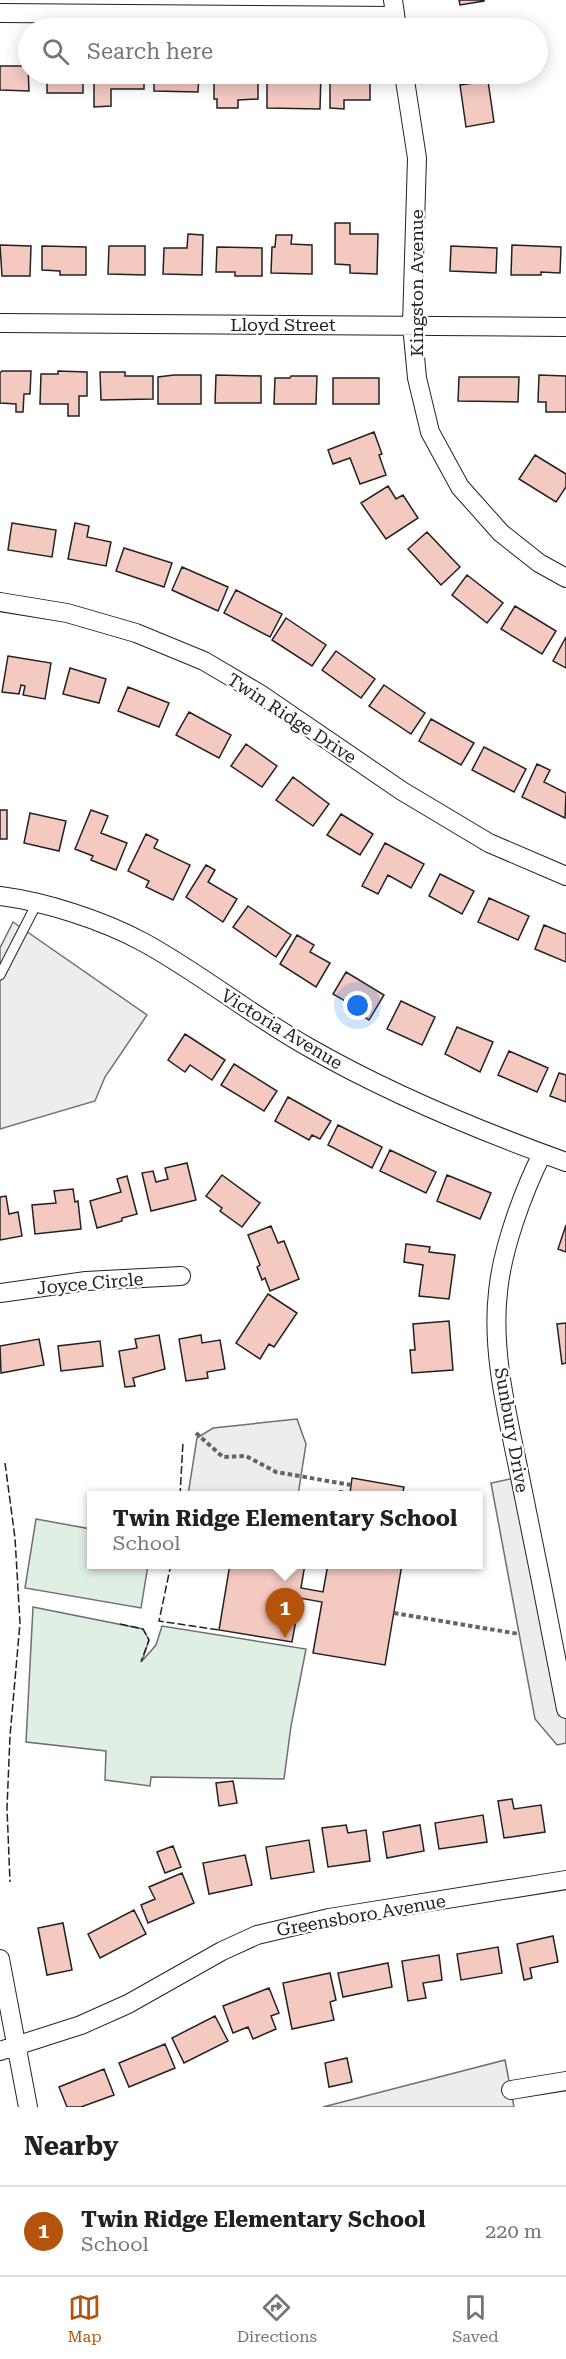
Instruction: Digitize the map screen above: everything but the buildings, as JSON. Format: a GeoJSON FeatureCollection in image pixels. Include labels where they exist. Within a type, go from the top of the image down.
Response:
{"type":"FeatureCollection","features":[{"type":"Feature","properties":{"kind":"street"},"geometry":{"type":"LineString","coordinates":[[0,13],[395,15]]}},
{"type":"Feature","properties":{"kind":"street","name":"Kingston Avenue"},"geometry":{"type":"LineString","coordinates":[[406,84],[417,158],[412,325],[417,378],[430,432],[460,487],[501,532],[539,563],[566,578]]}},
{"type":"Feature","properties":{"kind":"street","name":"Lloyd Street"},"geometry":{"type":"LineString","coordinates":[[0,323],[566,327]]}},
{"type":"Feature","properties":{"kind":"street","name":"Twin Ridge Drive"},"geometry":{"type":"LineString","coordinates":[[0,602],[67,613],[136,633],[204,661],[260,694],[402,791],[489,843],[566,876]]}},
{"type":"Feature","properties":{"kind":"street","name":"Victoria Avenue"},"geometry":{"type":"LineString","coordinates":[[0,896],[66,911],[142,941],[298,1041],[366,1078],[436,1111],[566,1162]]}},
{"type":"Feature","properties":{"kind":"street","name":"Sunbury Drive"},"geometry":{"type":"LineString","coordinates":[[542,1154],[503,1262],[498,1292],[497,1326],[508,1419],[566,1709]]}},
{"type":"Feature","properties":{"kind":"street","name":"Joyce Circle"},"geometry":{"type":"LineString","coordinates":[[0,1293],[96,1280],[180,1276]]}},
{"type":"Feature","properties":{"kind":"street","name":"Greensboro Avenue"},"geometry":{"type":"LineString","coordinates":[[8,2049],[81,2025],[128,2004],[222,1951],[257,1935],[328,1918],[566,1880]]}},
{"type":"Feature","properties":{"kind":"street"},"geometry":{"type":"LineString","coordinates":[[0,1959],[8,2049],[28,2107]]}},
{"type":"Feature","properties":{"kind":"street"},"geometry":{"type":"LineString","coordinates":[[511,2091],[566,2081]]}},
{"type":"Feature","properties":{"kind":"lane"},"geometry":{"type":"LineString","coordinates":[[0,975],[37,903]]}},
{"type":"Feature","properties":{"kind":"path"},"geometry":{"type":"LineString","coordinates":[[196,1433],[223,1457],[246,1456],[276,1472],[351,1485]]}},
{"type":"Feature","properties":{"kind":"path"},"geometry":{"type":"LineString","coordinates":[[394,1613],[519,1634]]}},
{"type":"Feature","properties":{"kind":"green space"},"geometry":{"type":"Polygon","coordinates":[[[36,1519],[87,1528],[87,1569],[147,1569],[141,1608],[25,1588],[36,1519]]]}},
{"type":"Feature","properties":{"kind":"green space"},"geometry":{"type":"Polygon","coordinates":[[[33,1607],[143,1629],[149,1640],[142,1661],[156,1645],[162,1626],[306,1649],[291,1726],[284,1779],[151,1777],[150,1786],[105,1780],[106,1751],[26,1742],[33,1607]]]}},
{"type":"Feature","properties":{"kind":"shaded area"},"geometry":{"type":"Polygon","coordinates":[[[13,922],[147,1015],[105,1077],[95,1101],[0,1129],[0,948],[13,922]]]}},
{"type":"Feature","properties":{"kind":"shaded area"},"geometry":{"type":"Polygon","coordinates":[[[297,1419],[306,1444],[299,1491],[189,1491],[197,1438],[213,1428],[297,1419]]]}},
{"type":"Feature","properties":{"kind":"shaded area"},"geometry":{"type":"Polygon","coordinates":[[[520,1477],[566,1709],[566,1743],[557,1745],[535,1719],[491,1483],[520,1477]]]}},
{"type":"Feature","properties":{"kind":"shaded area"},"geometry":{"type":"Polygon","coordinates":[[[505,2060],[514,2107],[323,2107],[505,2060]]]}},
{"type":"Feature","properties":{"kind":"fence"},"geometry":{"type":"LineString","coordinates":[[180,1491],[183,1442]]}},
{"type":"Feature","properties":{"kind":"fence"},"geometry":{"type":"LineString","coordinates":[[5,1463],[15,1538],[20,1623],[10,1736],[7,1808],[10,1882]]}},
{"type":"Feature","properties":{"kind":"fence"},"geometry":{"type":"LineString","coordinates":[[170,1569],[159,1621],[219,1630]]}},
{"type":"Feature","properties":{"kind":"fence"},"geometry":{"type":"LineString","coordinates":[[120,1624],[143,1629],[149,1640],[141,1662]]}},
{"type":"Feature","properties":{"kind":"place","name":"Twin Ridge Elementary School"},"geometry":{"type":"Point","coordinates":[285,1638]}}]}
